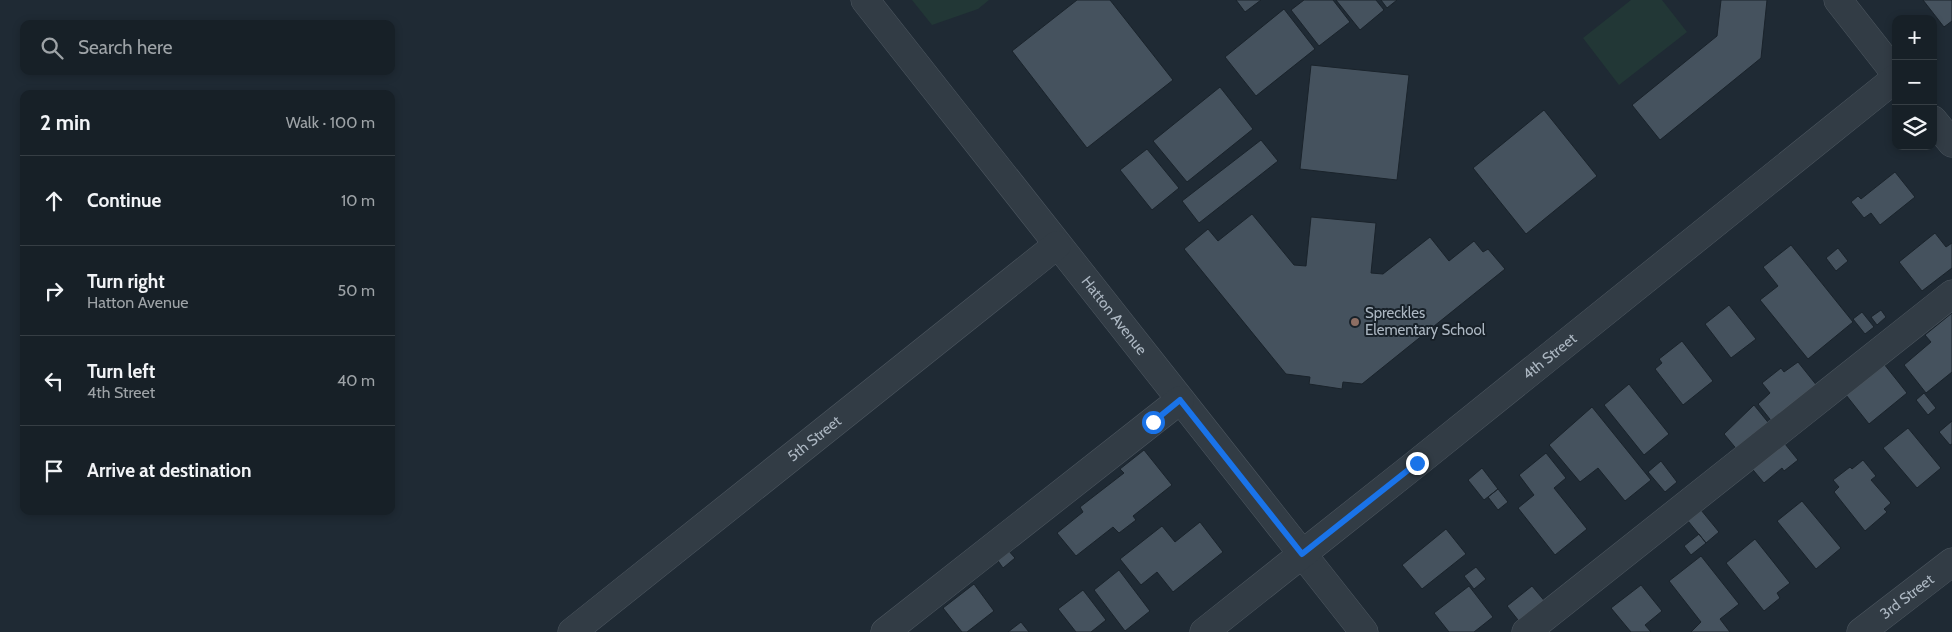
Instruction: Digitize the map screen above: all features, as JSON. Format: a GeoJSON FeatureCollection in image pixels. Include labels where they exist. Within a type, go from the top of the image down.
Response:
{"type":"FeatureCollection","features":[{"type":"Feature","properties":{"kind":"street","name":"Hatton Avenue"},"geometry":{"type":"LineString","coordinates":[[865,0],[1364,632]]}},
{"type":"Feature","properties":{"kind":"street"},"geometry":{"type":"LineString","coordinates":[[1838,0],[1892,71]]}},
{"type":"Feature","properties":{"kind":"street","name":"4th Street"},"geometry":{"type":"LineString","coordinates":[[1204,632],[1892,79]]}},
{"type":"Feature","properties":{"kind":"street"},"geometry":{"type":"LineString","coordinates":[[1937,125],[1952,143]]}},
{"type":"Feature","properties":{"kind":"street","name":"5th Street"},"geometry":{"type":"LineString","coordinates":[[572,632],[1057,245]]}},
{"type":"Feature","properties":{"kind":"street"},"geometry":{"type":"LineString","coordinates":[[1526,632],[1952,294]]}},
{"type":"Feature","properties":{"kind":"street"},"geometry":{"type":"LineString","coordinates":[[885,632],[1180,400]]}},
{"type":"Feature","properties":{"kind":"street","name":"3rd Street"},"geometry":{"type":"LineString","coordinates":[[1861,632],[1952,562]]}},
{"type":"Feature","properties":{"kind":"green space"},"geometry":{"type":"Polygon","coordinates":[[[912,0],[989,0],[978,9],[932,25],[912,0]]]}},
{"type":"Feature","properties":{"kind":"green space"},"geometry":{"type":"Polygon","coordinates":[[[1631,0],[1662,0],[1687,32],[1619,85],[1583,38],[1631,0]]]}},
{"type":"Feature","properties":{"kind":"building"},"geometry":{"type":"Polygon","coordinates":[[[1077,0],[1110,0],[1173,80],[1087,148],[1012,51],[1077,0]]]}},
{"type":"Feature","properties":{"kind":"building"},"geometry":{"type":"Polygon","coordinates":[[[1236,0],[1261,0],[1245,12],[1236,0]]]}},
{"type":"Feature","properties":{"kind":"building"},"geometry":{"type":"Polygon","coordinates":[[[1304,0],[1333,0],[1350,22],[1319,46],[1291,10],[1304,0]]]}},
{"type":"Feature","properties":{"kind":"building"},"geometry":{"type":"Polygon","coordinates":[[[1336,0],[1376,0],[1384,10],[1360,30],[1336,0]]]}},
{"type":"Feature","properties":{"kind":"building"},"geometry":{"type":"Polygon","coordinates":[[[1381,0],[1397,0],[1387,8],[1381,0]]]}},
{"type":"Feature","properties":{"kind":"building"},"geometry":{"type":"Polygon","coordinates":[[[1721,0],[1767,0],[1761,58],[1660,140],[1632,105],[1717,36],[1721,0]]]}},
{"type":"Feature","properties":{"kind":"building"},"geometry":{"type":"Polygon","coordinates":[[[1923,0],[1952,0],[1952,21],[1944,27],[1937,18],[1937,15],[1935,15],[1923,0]]]}},
{"type":"Feature","properties":{"kind":"building"},"geometry":{"type":"Polygon","coordinates":[[[1284,9],[1315,49],[1256,96],[1225,57],[1284,9]]]}},
{"type":"Feature","properties":{"kind":"building"},"geometry":{"type":"Polygon","coordinates":[[[1311,65],[1409,75],[1397,180],[1300,169],[1311,65]]]}},
{"type":"Feature","properties":{"kind":"building"},"geometry":{"type":"Polygon","coordinates":[[[1220,87],[1253,129],[1187,182],[1153,141],[1220,87]]]}},
{"type":"Feature","properties":{"kind":"building"},"geometry":{"type":"Polygon","coordinates":[[[1544,110],[1597,176],[1526,234],[1473,168],[1544,110]]]}},
{"type":"Feature","properties":{"kind":"building"},"geometry":{"type":"Polygon","coordinates":[[[1261,140],[1278,161],[1199,223],[1182,201],[1261,140]]]}},
{"type":"Feature","properties":{"kind":"building"},"geometry":{"type":"Polygon","coordinates":[[[1147,149],[1179,188],[1152,210],[1120,170],[1147,149]]]}},
{"type":"Feature","properties":{"kind":"building"},"geometry":{"type":"Polygon","coordinates":[[[1895,172],[1915,197],[1880,225],[1871,213],[1864,218],[1851,202],[1858,196],[1861,199],[1895,172]]]}},
{"type":"Feature","properties":{"kind":"building"},"geometry":{"type":"Polygon","coordinates":[[[1252,214],[1294,265],[1306,266],[1311,217],[1376,223],[1371,273],[1383,274],[1430,237],[1449,261],[1474,241],[1483,252],[1488,249],[1505,269],[1362,384],[1343,382],[1342,389],[1309,384],[1310,377],[1286,374],[1184,249],[1208,229],[1218,241],[1252,214]]]}},
{"type":"Feature","properties":{"kind":"building"},"geometry":{"type":"Polygon","coordinates":[[[1935,233],[1946,247],[1952,243],[1952,268],[1922,291],[1899,262],[1935,233]]]}},
{"type":"Feature","properties":{"kind":"building"},"geometry":{"type":"Polygon","coordinates":[[[1791,245],[1853,322],[1808,359],[1760,300],[1778,286],[1763,267],[1791,245]]]}},
{"type":"Feature","properties":{"kind":"building"},"geometry":{"type":"Polygon","coordinates":[[[1838,248],[1848,261],[1836,271],[1826,258],[1838,248]]]}},
{"type":"Feature","properties":{"kind":"building"},"geometry":{"type":"Polygon","coordinates":[[[1729,305],[1756,339],[1731,358],[1705,324],[1729,305]]]}},
{"type":"Feature","properties":{"kind":"building"},"geometry":{"type":"Polygon","coordinates":[[[1881,310],[1886,317],[1877,325],[1871,317],[1881,310]]]}},
{"type":"Feature","properties":{"kind":"building"},"geometry":{"type":"Polygon","coordinates":[[[1862,312],[1874,327],[1865,334],[1853,319],[1862,312]]]}},
{"type":"Feature","properties":{"kind":"building"},"geometry":{"type":"Polygon","coordinates":[[[1952,313],[1952,372],[1926,393],[1904,365],[1931,342],[1925,335],[1952,313]]]}},
{"type":"Feature","properties":{"kind":"building"},"geometry":{"type":"Polygon","coordinates":[[[1682,341],[1713,381],[1683,405],[1655,369],[1662,363],[1659,359],[1682,341]]]}},
{"type":"Feature","properties":{"kind":"building"},"geometry":{"type":"Polygon","coordinates":[[[1798,362],[1818,387],[1773,423],[1758,404],[1770,393],[1762,383],[1781,368],[1784,372],[1798,362]]]}},
{"type":"Feature","properties":{"kind":"building"},"geometry":{"type":"Polygon","coordinates":[[[1884,364],[1907,393],[1869,424],[1846,395],[1884,364]]]}},
{"type":"Feature","properties":{"kind":"building"},"geometry":{"type":"Polygon","coordinates":[[[1629,384],[1669,434],[1644,455],[1604,405],[1629,384]]]}},
{"type":"Feature","properties":{"kind":"building"},"geometry":{"type":"Polygon","coordinates":[[[1924,393],[1936,408],[1928,415],[1916,400],[1924,393]]]}},
{"type":"Feature","properties":{"kind":"building"},"geometry":{"type":"Polygon","coordinates":[[[1754,405],[1771,426],[1739,452],[1724,434],[1754,405]]]}},
{"type":"Feature","properties":{"kind":"building"},"geometry":{"type":"Polygon","coordinates":[[[1592,407],[1651,480],[1625,501],[1598,468],[1580,482],[1549,445],[1592,407]]]}},
{"type":"Feature","properties":{"kind":"building"},"geometry":{"type":"Polygon","coordinates":[[[1952,421],[1952,444],[1950,445],[1939,432],[1952,421]]]}},
{"type":"Feature","properties":{"kind":"building"},"geometry":{"type":"Polygon","coordinates":[[[1908,428],[1941,468],[1917,488],[1883,448],[1908,428]]]}},
{"type":"Feature","properties":{"kind":"building"},"geometry":{"type":"Polygon","coordinates":[[[1781,439],[1798,460],[1784,471],[1782,468],[1764,483],[1749,465],[1781,439]]]}},
{"type":"Feature","properties":{"kind":"building"},"geometry":{"type":"Polygon","coordinates":[[[1144,450],[1172,485],[1133,516],[1136,520],[1119,533],[1113,527],[1076,556],[1057,533],[1083,512],[1080,507],[1124,473],[1120,469],[1144,450]]]}},
{"type":"Feature","properties":{"kind":"building"},"geometry":{"type":"Polygon","coordinates":[[[1546,453],[1566,478],[1554,488],[1587,529],[1555,555],[1518,508],[1534,495],[1519,475],[1546,453]]]}},
{"type":"Feature","properties":{"kind":"building"},"geometry":{"type":"Polygon","coordinates":[[[1863,460],[1876,476],[1871,480],[1891,503],[1884,509],[1887,512],[1865,531],[1834,492],[1839,487],[1833,480],[1863,460]]]}},
{"type":"Feature","properties":{"kind":"building"},"geometry":{"type":"Polygon","coordinates":[[[1661,461],[1677,482],[1665,492],[1648,472],[1661,461]]]}},
{"type":"Feature","properties":{"kind":"building"},"geometry":{"type":"Polygon","coordinates":[[[1482,468],[1498,489],[1484,500],[1468,480],[1482,468]]]}},
{"type":"Feature","properties":{"kind":"building"},"geometry":{"type":"Polygon","coordinates":[[[1498,489],[1508,502],[1498,510],[1488,497],[1498,489]]]}},
{"type":"Feature","properties":{"kind":"building"},"geometry":{"type":"Polygon","coordinates":[[[1802,501],[1841,548],[1816,569],[1777,521],[1802,501]]]}},
{"type":"Feature","properties":{"kind":"building"},"geometry":{"type":"Polygon","coordinates":[[[1701,510],[1719,532],[1706,543],[1688,521],[1701,510]]]}},
{"type":"Feature","properties":{"kind":"building"},"geometry":{"type":"Polygon","coordinates":[[[1200,522],[1223,552],[1173,592],[1157,572],[1141,585],[1120,559],[1162,526],[1175,542],[1200,522]]]}},
{"type":"Feature","properties":{"kind":"building"},"geometry":{"type":"Polygon","coordinates":[[[1446,529],[1466,554],[1422,589],[1402,565],[1446,529]]]}},
{"type":"Feature","properties":{"kind":"building"},"geometry":{"type":"Polygon","coordinates":[[[1699,534],[1706,543],[1691,555],[1684,546],[1699,534]]]}},
{"type":"Feature","properties":{"kind":"building"},"geometry":{"type":"Polygon","coordinates":[[[1755,539],[1790,583],[1777,593],[1780,598],[1764,611],[1726,563],[1755,539]]]}},
{"type":"Feature","properties":{"kind":"building"},"geometry":{"type":"Polygon","coordinates":[[[1007,549],[1015,558],[1003,568],[996,558],[1007,549]]]}},
{"type":"Feature","properties":{"kind":"building"},"geometry":{"type":"Polygon","coordinates":[[[1701,556],[1739,604],[1720,619],[1730,632],[1691,632],[1701,622],[1669,581],[1701,556]]]}},
{"type":"Feature","properties":{"kind":"building"},"geometry":{"type":"Polygon","coordinates":[[[1476,567],[1486,579],[1474,589],[1464,576],[1476,567]]]}},
{"type":"Feature","properties":{"kind":"building"},"geometry":{"type":"Polygon","coordinates":[[[1119,570],[1150,611],[1125,631],[1094,590],[1119,570]]]}},
{"type":"Feature","properties":{"kind":"building"},"geometry":{"type":"Polygon","coordinates":[[[974,584],[994,611],[967,632],[962,632],[943,608],[974,584]]]}},
{"type":"Feature","properties":{"kind":"building"},"geometry":{"type":"Polygon","coordinates":[[[1641,585],[1662,611],[1645,625],[1651,632],[1631,632],[1611,608],[1641,585]]]}},
{"type":"Feature","properties":{"kind":"building"},"geometry":{"type":"Polygon","coordinates":[[[1469,586],[1493,617],[1474,632],[1449,632],[1434,613],[1469,586]]]}},
{"type":"Feature","properties":{"kind":"building"},"geometry":{"type":"Polygon","coordinates":[[[1532,586],[1547,604],[1522,625],[1507,606],[1532,586]]]}},
{"type":"Feature","properties":{"kind":"building"},"geometry":{"type":"Polygon","coordinates":[[[1083,590],[1106,620],[1091,632],[1076,632],[1058,609],[1083,590]]]}},
{"type":"Feature","properties":{"kind":"building"},"geometry":{"type":"Polygon","coordinates":[[[1021,622],[1029,632],[1008,632],[1021,622]]]}},
{"type":"Feature","properties":{"kind":"place","name":"Spreckles Elementary School"},"geometry":{"type":"Point","coordinates":[1355,322]}},
{"type":"Feature","properties":{"kind":"route"},"geometry":{"type":"LineString","coordinates":[[1153,422],[1180,400],[1302,554],[1417,463]]}}]}
